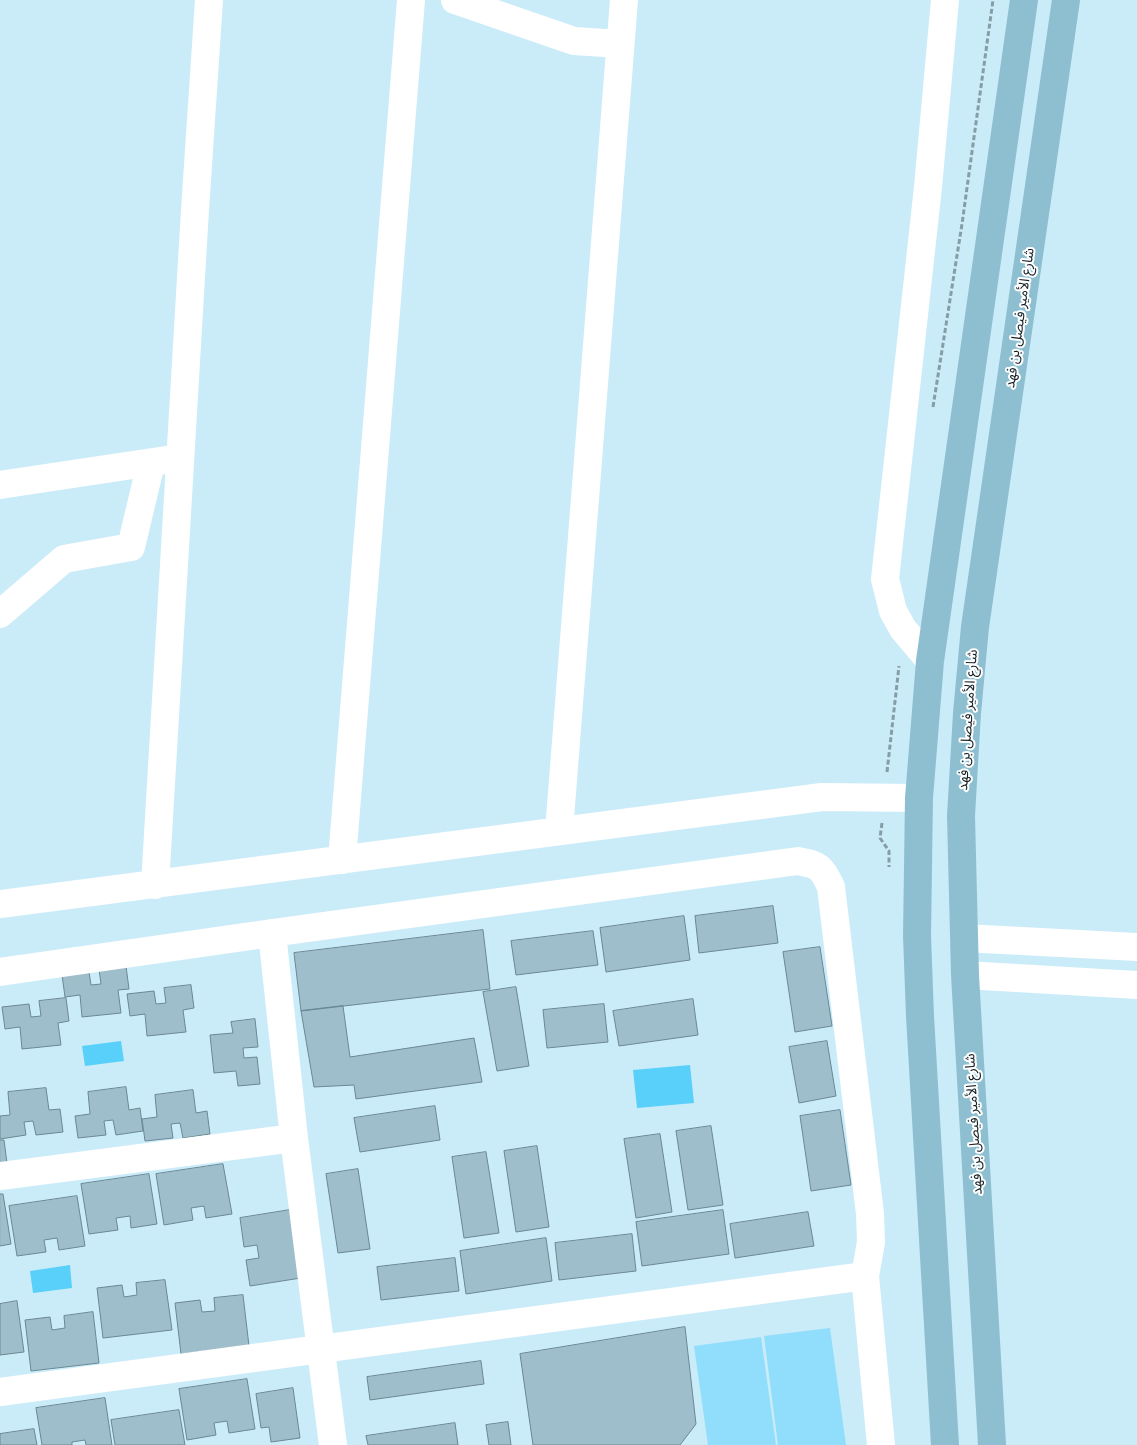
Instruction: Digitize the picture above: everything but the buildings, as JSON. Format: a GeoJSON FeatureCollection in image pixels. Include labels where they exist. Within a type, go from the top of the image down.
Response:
{"type":"FeatureCollection","features":[{"type":"Feature","properties":{"kind":"main road"},"geometry":{"type":"LineString","coordinates":[[945,1445],[920,1016],[917,936],[919,798],[930,660],[1024,0]]}},
{"type":"Feature","properties":{"kind":"main road","name":"شارع الأمير فيصل بن فهد"},"geometry":{"type":"LineString","coordinates":[[992,1445],[965,975],[961,816],[967,713],[975,627],[1066,0]]}},
{"type":"Feature","properties":{"kind":"street"},"geometry":{"type":"LineString","coordinates":[[155,885],[209,0]]}},
{"type":"Feature","properties":{"kind":"street"},"geometry":{"type":"LineString","coordinates":[[342,860],[411,0]]}},
{"type":"Feature","properties":{"kind":"street"},"geometry":{"type":"LineString","coordinates":[[456,0],[574,41],[620,44]]}},
{"type":"Feature","properties":{"kind":"street"},"geometry":{"type":"LineString","coordinates":[[559,831],[624,0]]}},
{"type":"Feature","properties":{"kind":"street"},"geometry":{"type":"LineString","coordinates":[[930,660],[903,629],[893,611],[884,578],[928,187],[945,0]]}},
{"type":"Feature","properties":{"kind":"street"},"geometry":{"type":"LineString","coordinates":[[0,485],[180,459]]}},
{"type":"Feature","properties":{"kind":"street"},"geometry":{"type":"LineString","coordinates":[[0,614],[64,559],[131,547],[151,463]]}},
{"type":"Feature","properties":{"kind":"street"},"geometry":{"type":"LineString","coordinates":[[0,904],[822,797],[919,798]]}},
{"type":"Feature","properties":{"kind":"street"},"geometry":{"type":"LineString","coordinates":[[0,972],[798,861],[814,864],[825,874],[831,888],[870,1214],[871,1242],[865,1276],[882,1445]]}},
{"type":"Feature","properties":{"kind":"street"},"geometry":{"type":"LineString","coordinates":[[272,933],[294,1138],[333,1445]]}},
{"type":"Feature","properties":{"kind":"street"},"geometry":{"type":"LineString","coordinates":[[964,938],[1137,948]]}},
{"type":"Feature","properties":{"kind":"street"},"geometry":{"type":"LineString","coordinates":[[965,975],[1137,985]]}},
{"type":"Feature","properties":{"kind":"street"},"geometry":{"type":"LineString","coordinates":[[0,1176],[294,1138]]}},
{"type":"Feature","properties":{"kind":"street"},"geometry":{"type":"LineString","coordinates":[[0,1392],[865,1276]]}},
{"type":"Feature","properties":{"kind":"shaded area"},"geometry":{"type":"Polygon","coordinates":[[[121,1041],[124,1061],[85,1066],[82,1046],[121,1041]]]}},
{"type":"Feature","properties":{"kind":"shaded area"},"geometry":{"type":"Polygon","coordinates":[[[690,1065],[694,1103],[637,1108],[633,1070],[690,1065]]]}},
{"type":"Feature","properties":{"kind":"shaded area"},"geometry":{"type":"Polygon","coordinates":[[[70,1265],[72,1288],[33,1293],[30,1271],[70,1265]]]}},
{"type":"Feature","properties":{"kind":"shaded area"},"geometry":{"type":"Polygon","coordinates":[[[830,1328],[846,1445],[778,1445],[764,1336],[830,1328]]]}},
{"type":"Feature","properties":{"kind":"shaded area"},"geometry":{"type":"Polygon","coordinates":[[[761,1337],[776,1445],[708,1445],[694,1346],[761,1337]]]}}]}
